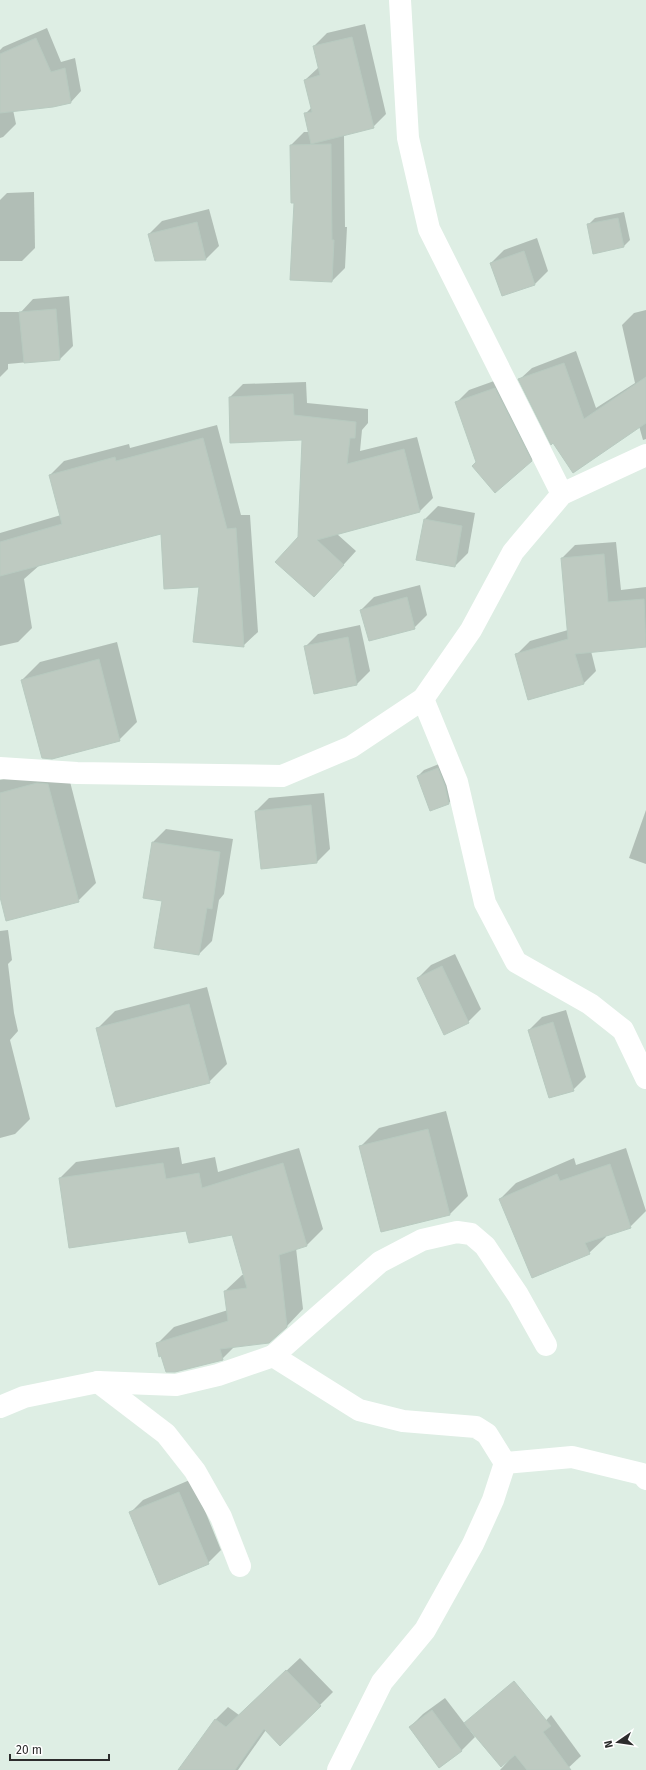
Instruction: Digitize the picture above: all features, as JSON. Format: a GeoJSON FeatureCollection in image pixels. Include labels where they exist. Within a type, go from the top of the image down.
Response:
{"type":"FeatureCollection","features":[{"type":"Feature","properties":{"kind":"street"},"geometry":{"type":"LineString","coordinates":[[400,0],[408,138],[429,229],[562,494]]}},
{"type":"Feature","properties":{"kind":"street"},"geometry":{"type":"LineString","coordinates":[[0,768],[77,773],[282,776],[351,747],[423,699],[471,630],[513,552],[562,494],[646,455]]}},
{"type":"Feature","properties":{"kind":"street"},"geometry":{"type":"LineString","coordinates":[[423,699],[457,782],[485,903],[516,962],[590,1004],[623,1030],[646,1078]]}},
{"type":"Feature","properties":{"kind":"street"},"geometry":{"type":"LineString","coordinates":[[0,1407],[24,1397],[98,1382],[176,1385],[218,1375],[274,1356],[380,1262],[422,1240],[457,1232],[471,1234],[485,1246],[518,1295],[546,1345]]}},
{"type":"Feature","properties":{"kind":"street"},"geometry":{"type":"LineString","coordinates":[[274,1356],[359,1410],[403,1421],[476,1427],[487,1434],[504,1463],[493,1500],[473,1544],[425,1630],[382,1682],[338,1770]]}},
{"type":"Feature","properties":{"kind":"street"},"geometry":{"type":"LineString","coordinates":[[98,1382],[166,1434],[195,1471],[221,1517],[240,1566]]}},
{"type":"Feature","properties":{"kind":"street"},"geometry":{"type":"LineString","coordinates":[[504,1463],[572,1457],[642,1474],[646,1479]]}},
{"type":"Feature","properties":{"kind":"building"},"geometry":{"type":"Polygon","coordinates":[[[352,37],[374,128],[311,144],[304,113],[312,112],[304,80],[320,75],[313,46],[352,37]]]}},
{"type":"Feature","properties":{"kind":"building"},"geometry":{"type":"Polygon","coordinates":[[[36,38],[51,72],[65,68],[71,103],[53,107],[0,113],[0,54],[36,38]]]}},
{"type":"Feature","properties":{"kind":"building"},"geometry":{"type":"Polygon","coordinates":[[[331,144],[332,240],[334,240],[332,282],[290,280],[294,203],[291,203],[290,145],[331,144]]]}},
{"type":"Feature","properties":{"kind":"building"},"geometry":{"type":"Polygon","coordinates":[[[618,218],[624,247],[593,254],[587,224],[618,218]]]}},
{"type":"Feature","properties":{"kind":"building"},"geometry":{"type":"Polygon","coordinates":[[[197,222],[206,260],[155,261],[148,234],[197,222]]]}},
{"type":"Feature","properties":{"kind":"building"},"geometry":{"type":"Polygon","coordinates":[[[524,251],[535,285],[502,296],[490,263],[524,251]]]}},
{"type":"Feature","properties":{"kind":"building"},"geometry":{"type":"Polygon","coordinates":[[[56,309],[60,360],[24,363],[19,312],[56,309]]]}},
{"type":"Feature","properties":{"kind":"building"},"geometry":{"type":"Polygon","coordinates":[[[564,363],[584,419],[646,377],[646,423],[573,473],[553,443],[551,445],[518,379],[564,363]]]}},
{"type":"Feature","properties":{"kind":"building"},"geometry":{"type":"Polygon","coordinates":[[[495,388],[532,461],[495,493],[472,466],[476,462],[455,402],[495,388]]]}},
{"type":"Feature","properties":{"kind":"building"},"geometry":{"type":"Polygon","coordinates":[[[293,394],[294,415],[356,422],[355,438],[350,438],[347,464],[404,449],[420,512],[317,540],[344,565],[314,597],[275,562],[298,537],[302,440],[230,443],[229,397],[293,394]]]}},
{"type":"Feature","properties":{"kind":"building"},"geometry":{"type":"Polygon","coordinates":[[[203,438],[227,529],[236,528],[244,647],[193,642],[199,587],[164,589],[161,534],[0,576],[0,542],[62,524],[49,475],[115,457],[116,461],[203,438]]]}},
{"type":"Feature","properties":{"kind":"building"},"geometry":{"type":"Polygon","coordinates":[[[424,519],[462,526],[455,567],[416,560],[424,519]]]}},
{"type":"Feature","properties":{"kind":"building"},"geometry":{"type":"Polygon","coordinates":[[[604,554],[608,602],[644,599],[646,647],[575,654],[584,684],[528,700],[515,654],[568,639],[561,558],[604,554]]]}},
{"type":"Feature","properties":{"kind":"building"},"geometry":{"type":"Polygon","coordinates":[[[407,597],[415,629],[369,641],[360,610],[407,597]]]}},
{"type":"Feature","properties":{"kind":"building"},"geometry":{"type":"Polygon","coordinates":[[[348,637],[357,685],[314,694],[304,646],[348,637]]]}},
{"type":"Feature","properties":{"kind":"building"},"geometry":{"type":"Polygon","coordinates":[[[99,659],[120,741],[52,759],[42,758],[21,680],[99,659]]]}},
{"type":"Feature","properties":{"kind":"building"},"geometry":{"type":"Polygon","coordinates":[[[438,768],[445,786],[449,804],[430,811],[417,776],[438,768]]]}},
{"type":"Feature","properties":{"kind":"building"},"geometry":{"type":"Polygon","coordinates":[[[37,783],[48,784],[79,902],[6,921],[0,897],[0,793],[37,783]]]}},
{"type":"Feature","properties":{"kind":"building"},"geometry":{"type":"Polygon","coordinates":[[[311,805],[317,863],[261,869],[255,811],[311,805]]]}},
{"type":"Feature","properties":{"kind":"building"},"geometry":{"type":"Polygon","coordinates":[[[152,842],[220,852],[212,909],[207,908],[199,955],[154,948],[162,901],[143,898],[152,842]]]}},
{"type":"Feature","properties":{"kind":"building"},"geometry":{"type":"Polygon","coordinates":[[[442,966],[469,1023],[444,1035],[417,978],[442,966]]]}},
{"type":"Feature","properties":{"kind":"building"},"geometry":{"type":"Polygon","coordinates":[[[189,1004],[210,1083],[116,1107],[96,1028],[189,1004]]]}},
{"type":"Feature","properties":{"kind":"building"},"geometry":{"type":"Polygon","coordinates":[[[553,1022],[574,1091],[549,1098],[528,1030],[553,1022]]]}},
{"type":"Feature","properties":{"kind":"building"},"geometry":{"type":"Polygon","coordinates":[[[428,1129],[450,1215],[381,1232],[359,1146],[428,1129]]]}},
{"type":"Feature","properties":{"kind":"building"},"geometry":{"type":"Polygon","coordinates":[[[163,1163],[166,1179],[199,1173],[202,1188],[283,1163],[307,1246],[279,1255],[287,1327],[269,1343],[220,1349],[223,1360],[175,1372],[166,1372],[161,1356],[159,1357],[156,1343],[228,1321],[224,1291],[247,1288],[232,1235],[189,1243],[186,1231],[69,1248],[59,1178],[163,1163]]]}},
{"type":"Feature","properties":{"kind":"building"},"geometry":{"type":"Polygon","coordinates":[[[610,1164],[631,1228],[585,1243],[590,1254],[532,1278],[499,1199],[557,1174],[560,1181],[610,1164]]]}},
{"type":"Feature","properties":{"kind":"building"},"geometry":{"type":"Polygon","coordinates":[[[179,1492],[209,1564],[159,1585],[129,1512],[179,1492]]]}},
{"type":"Feature","properties":{"kind":"building"},"geometry":{"type":"Polygon","coordinates":[[[286,1670],[321,1706],[280,1746],[264,1729],[235,1770],[178,1770],[215,1719],[226,1727],[286,1670]]]}},
{"type":"Feature","properties":{"kind":"building"},"geometry":{"type":"Polygon","coordinates":[[[514,1681],[551,1726],[543,1732],[571,1770],[527,1770],[515,1755],[501,1767],[464,1723],[514,1681]]]}},
{"type":"Feature","properties":{"kind":"building"},"geometry":{"type":"Polygon","coordinates":[[[432,1710],[462,1751],[439,1768],[409,1727],[432,1710]]]}}]}
